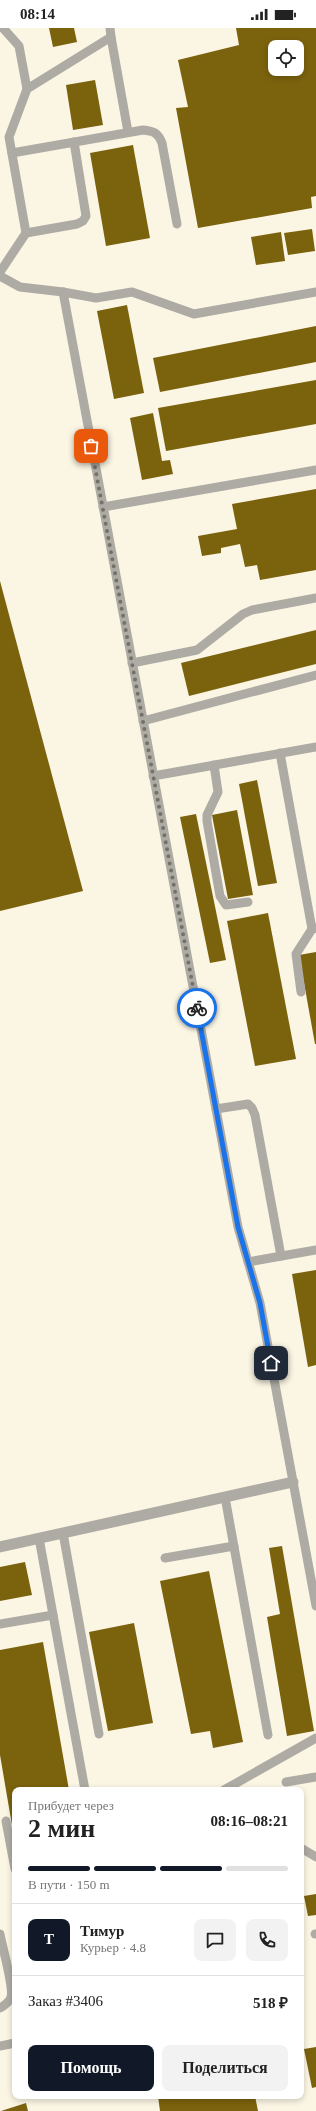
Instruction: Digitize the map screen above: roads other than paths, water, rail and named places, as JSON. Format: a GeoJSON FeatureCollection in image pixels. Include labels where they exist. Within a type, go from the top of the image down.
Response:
{"type":"FeatureCollection","features":[{"type":"Feature","properties":{"kind":"street"},"geometry":{"type":"LineString","coordinates":[[0,1547],[293,1482]]}},
{"type":"Feature","properties":{"kind":"lane"},"geometry":{"type":"LineString","coordinates":[[0,272],[26,233],[12,153],[5,138],[26,89],[19,46],[3,28]]}},
{"type":"Feature","properties":{"kind":"lane"},"geometry":{"type":"LineString","coordinates":[[26,89],[110,32],[128,132]]}},
{"type":"Feature","properties":{"kind":"lane"},"geometry":{"type":"LineString","coordinates":[[12,153],[128,132],[152,130],[158,135],[162,143],[176,224]]}},
{"type":"Feature","properties":{"kind":"lane"},"geometry":{"type":"LineString","coordinates":[[26,233],[77,224],[86,216],[74,142]]}},
{"type":"Feature","properties":{"kind":"lane"},"geometry":{"type":"LineString","coordinates":[[0,276],[20,287],[96,298],[132,292],[194,314],[316,292]]}},
{"type":"Feature","properties":{"kind":"lane"},"geometry":{"type":"LineString","coordinates":[[62,292],[238,1227],[260,1303],[316,1606]]}},
{"type":"Feature","properties":{"kind":"lane"},"geometry":{"type":"LineString","coordinates":[[103,507],[316,470]]}},
{"type":"Feature","properties":{"kind":"lane"},"geometry":{"type":"LineString","coordinates":[[132,663],[197,650],[243,614],[252,610],[316,598]]}},
{"type":"Feature","properties":{"kind":"lane"},"geometry":{"type":"LineString","coordinates":[[143,721],[316,675]]}},
{"type":"Feature","properties":{"kind":"lane"},"geometry":{"type":"LineString","coordinates":[[153,776],[316,747]]}},
{"type":"Feature","properties":{"kind":"lane"},"geometry":{"type":"LineString","coordinates":[[280,753],[314,928],[296,954],[301,992]]}},
{"type":"Feature","properties":{"kind":"lane"},"geometry":{"type":"LineString","coordinates":[[214,765],[218,792],[207,815],[207,821],[220,896],[226,905],[248,902]]}},
{"type":"Feature","properties":{"kind":"lane"},"geometry":{"type":"LineString","coordinates":[[216,1109],[248,1104],[252,1108],[255,1115],[281,1256]]}},
{"type":"Feature","properties":{"kind":"lane"},"geometry":{"type":"LineString","coordinates":[[248,1262],[316,1250]]}},
{"type":"Feature","properties":{"kind":"lane"},"geometry":{"type":"LineString","coordinates":[[225,1497],[268,1735]]}},
{"type":"Feature","properties":{"kind":"lane"},"geometry":{"type":"LineString","coordinates":[[63,1533],[99,1734]]}},
{"type":"Feature","properties":{"kind":"lane"},"geometry":{"type":"LineString","coordinates":[[39,1538],[83,1787]]}},
{"type":"Feature","properties":{"kind":"lane"},"geometry":{"type":"LineString","coordinates":[[165,1558],[234,1546]]}},
{"type":"Feature","properties":{"kind":"lane"},"geometry":{"type":"LineString","coordinates":[[306,1554],[316,1553]]}},
{"type":"Feature","properties":{"kind":"lane"},"geometry":{"type":"LineString","coordinates":[[0,1624],[53,1615]]}},
{"type":"Feature","properties":{"kind":"lane"},"geometry":{"type":"LineString","coordinates":[[229,1787],[316,1738]]}},
{"type":"Feature","properties":{"kind":"lane"},"geometry":{"type":"LineString","coordinates":[[286,1782],[316,1777]]}},
{"type":"Feature","properties":{"kind":"lane"},"geometry":{"type":"LineString","coordinates":[[6,1822],[12,1853]]}},
{"type":"Feature","properties":{"kind":"lane"},"geometry":{"type":"LineString","coordinates":[[304,1850],[316,1857]]}},
{"type":"Feature","properties":{"kind":"lane"},"geometry":{"type":"LineString","coordinates":[[0,1934],[11,1986],[11,1997],[5,2005],[0,2008]]}},
{"type":"Feature","properties":{"kind":"lane"},"geometry":{"type":"LineString","coordinates":[[0,2046],[12,2044]]}}]}
